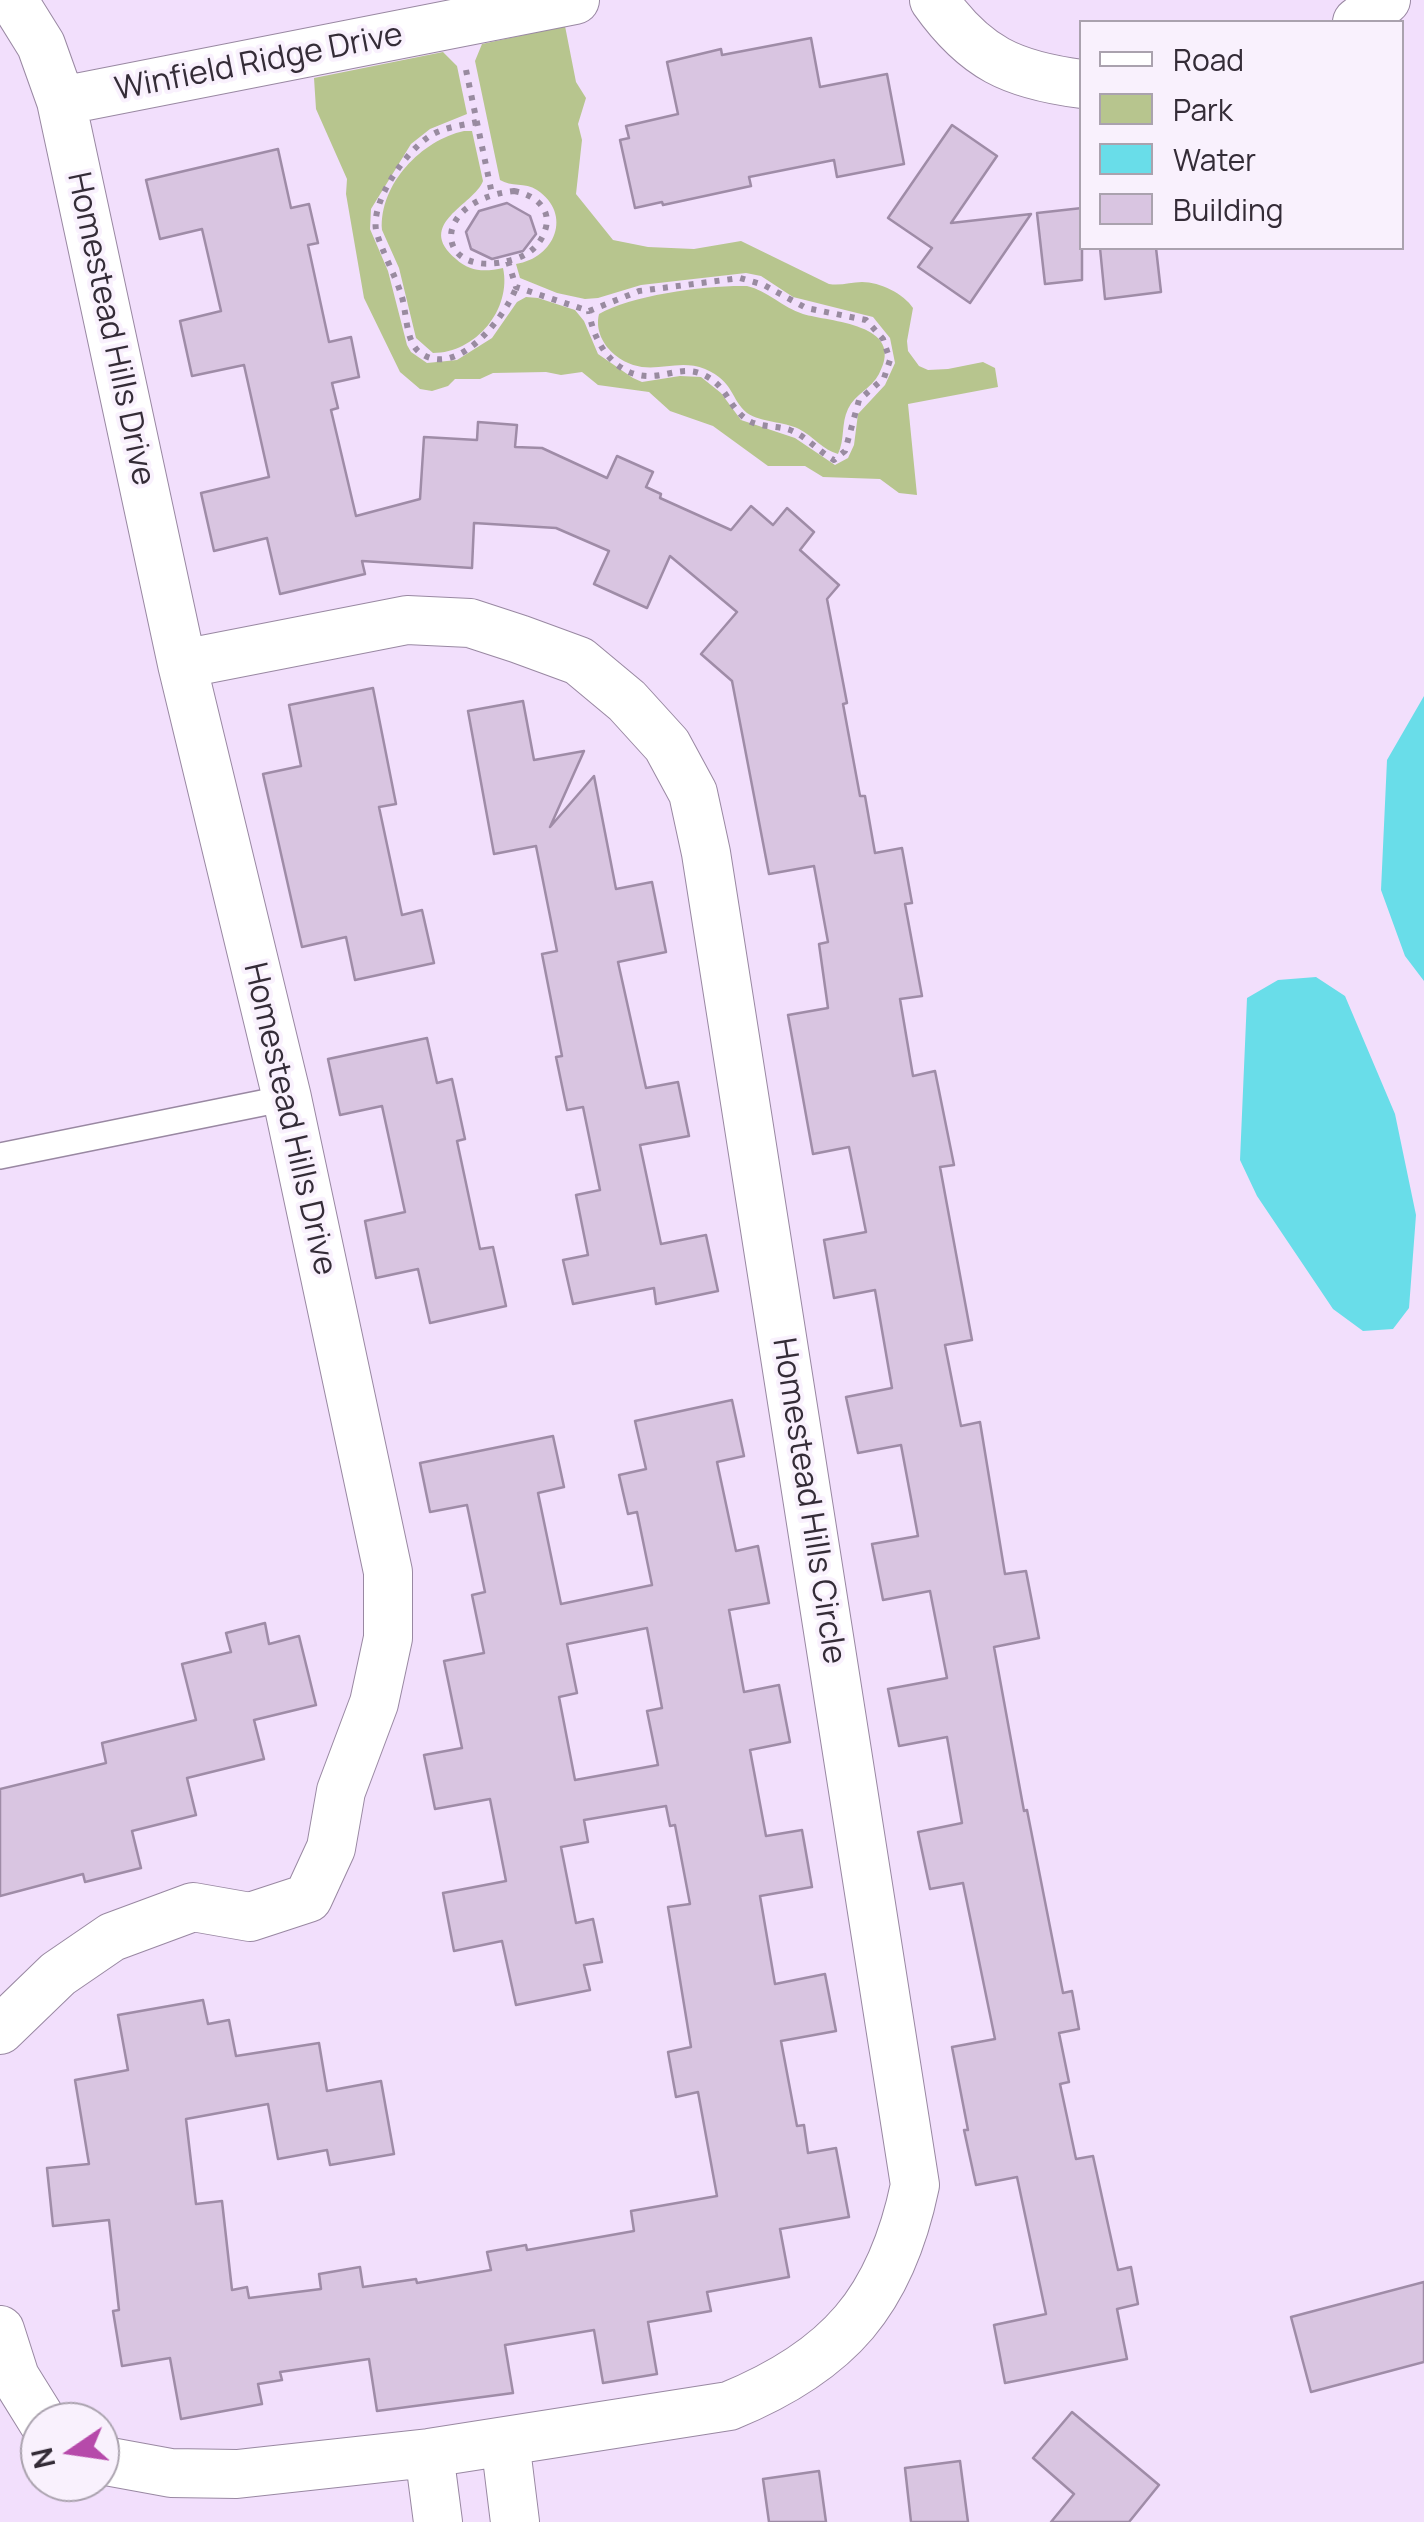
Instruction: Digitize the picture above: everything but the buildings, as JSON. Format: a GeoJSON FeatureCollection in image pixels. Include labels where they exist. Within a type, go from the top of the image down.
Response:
{"type":"FeatureCollection","features":[{"type":"Feature","properties":{"kind":"street","name":"Homestead Hills Drive"},"geometry":{"type":"LineString","coordinates":[[0,2030],[58,1974],[112,1937],[194,1907],[250,1917],[308,1898],[331,1848],[341,1791],[374,1703],[388,1638],[388,1572],[287,1098],[182,664],[60,101],[41,45],[14,0]]}},
{"type":"Feature","properties":{"kind":"street","name":"Winfield Ridge Drive"},"geometry":{"type":"LineString","coordinates":[[60,101],[431,19],[576,0]]}},
{"type":"Feature","properties":{"kind":"street"},"geometry":{"type":"LineString","coordinates":[[934,0],[979,50],[1018,72],[1079,83]]}},
{"type":"Feature","properties":{"kind":"street"},"geometry":{"type":"LineString","coordinates":[[1361,20],[1386,0]]}},
{"type":"Feature","properties":{"kind":"street","name":"Homestead Hills Circle"},"geometry":{"type":"LineString","coordinates":[[182,664],[407,620],[470,623],[579,661],[627,701],[667,746],[693,793],[706,853],[915,2185],[906,2227],[880,2287],[864,2311],[825,2354],[770,2389],[730,2406],[698,2413],[428,2453]]}},
{"type":"Feature","properties":{"kind":"street"},"geometry":{"type":"LineString","coordinates":[[0,2330],[16,2376],[31,2402]]}},
{"type":"Feature","properties":{"kind":"street"},"geometry":{"type":"LineString","coordinates":[[505,2441],[515,2522]]}},
{"type":"Feature","properties":{"kind":"street"},"geometry":{"type":"LineString","coordinates":[[120,2464],[171,2474],[236,2474],[428,2453],[438,2522]]}},
{"type":"Feature","properties":{"kind":"lane"},"geometry":{"type":"LineString","coordinates":[[2,1147],[287,1098]]}},
{"type":"Feature","properties":{"kind":"path"},"geometry":{"type":"LineString","coordinates":[[431,19],[477,122],[492,194]]}},
{"type":"Feature","properties":{"kind":"path"},"geometry":{"type":"LineString","coordinates":[[477,122],[434,134],[404,160],[376,211],[377,234],[395,272],[411,340],[419,352],[430,357],[458,354],[486,336],[516,287],[508,261]]}},
{"type":"Feature","properties":{"kind":"path"},"geometry":{"type":"LineString","coordinates":[[526,193],[544,208],[548,220],[544,237],[524,256],[486,266],[462,258],[454,247],[451,231],[456,218],[478,198],[492,194],[526,193]]}},
{"type":"Feature","properties":{"kind":"path"},"geometry":{"type":"LineString","coordinates":[[740,278],[764,285],[806,308],[866,320],[883,339],[890,360],[884,378],[859,400],[845,451],[834,460],[792,431],[744,418],[720,385],[699,372],[676,370],[654,376],[632,373],[609,358],[596,340],[589,311],[639,291],[740,278]]}},
{"type":"Feature","properties":{"kind":"path"},"geometry":{"type":"LineString","coordinates":[[516,287],[589,311]]}},
{"type":"Feature","properties":{"kind":"green space"},"geometry":{"type":"Polygon","coordinates":[[[565,26],[576,82],[586,98],[578,124],[582,140],[576,194],[613,240],[648,247],[694,249],[741,241],[829,284],[862,282],[884,287],[913,308],[908,351],[919,366],[928,370],[948,369],[983,362],[995,368],[998,387],[908,404],[917,495],[899,493],[880,479],[823,477],[805,466],[768,466],[713,426],[670,411],[649,392],[598,385],[582,372],[493,373],[480,379],[455,379],[432,391],[420,389],[400,372],[364,298],[346,194],[347,179],[316,109],[314,78],[443,52],[457,66],[467,114],[430,129],[411,144],[371,209],[370,229],[388,271],[411,352],[427,363],[457,360],[492,338],[517,302],[526,297],[538,298],[575,310],[598,354],[633,378],[642,382],[701,377],[721,393],[741,420],[795,438],[835,465],[848,458],[854,445],[858,414],[885,385],[895,363],[890,338],[873,317],[793,297],[761,276],[746,273],[641,285],[585,299],[520,278],[516,264],[541,253],[555,234],[554,211],[537,190],[500,180],[475,61],[482,44],[565,26]]]}},
{"type":"Feature","properties":{"kind":"green space"},"geometry":{"type":"Polygon","coordinates":[[[472,131],[483,181],[450,216],[441,235],[445,247],[472,269],[503,268],[502,299],[488,326],[476,337],[449,351],[433,353],[416,338],[399,268],[382,230],[383,213],[388,196],[406,167],[433,144],[472,131]]]}},
{"type":"Feature","properties":{"kind":"green space"},"geometry":{"type":"Polygon","coordinates":[[[747,286],[803,314],[861,328],[883,344],[885,357],[879,374],[848,409],[838,454],[799,429],[747,413],[722,379],[705,369],[627,363],[611,351],[599,331],[599,314],[630,301],[691,289],[747,286]]]}},
{"type":"Feature","properties":{"kind":"water"},"geometry":{"type":"Polygon","coordinates":[[[1424,696],[1424,981],[1405,956],[1381,890],[1387,760],[1424,696]]]}},
{"type":"Feature","properties":{"kind":"water"},"geometry":{"type":"Polygon","coordinates":[[[1316,977],[1345,996],[1395,1114],[1416,1215],[1409,1308],[1393,1329],[1363,1331],[1333,1309],[1257,1196],[1240,1160],[1247,998],[1278,980],[1316,977]]]}}]}
